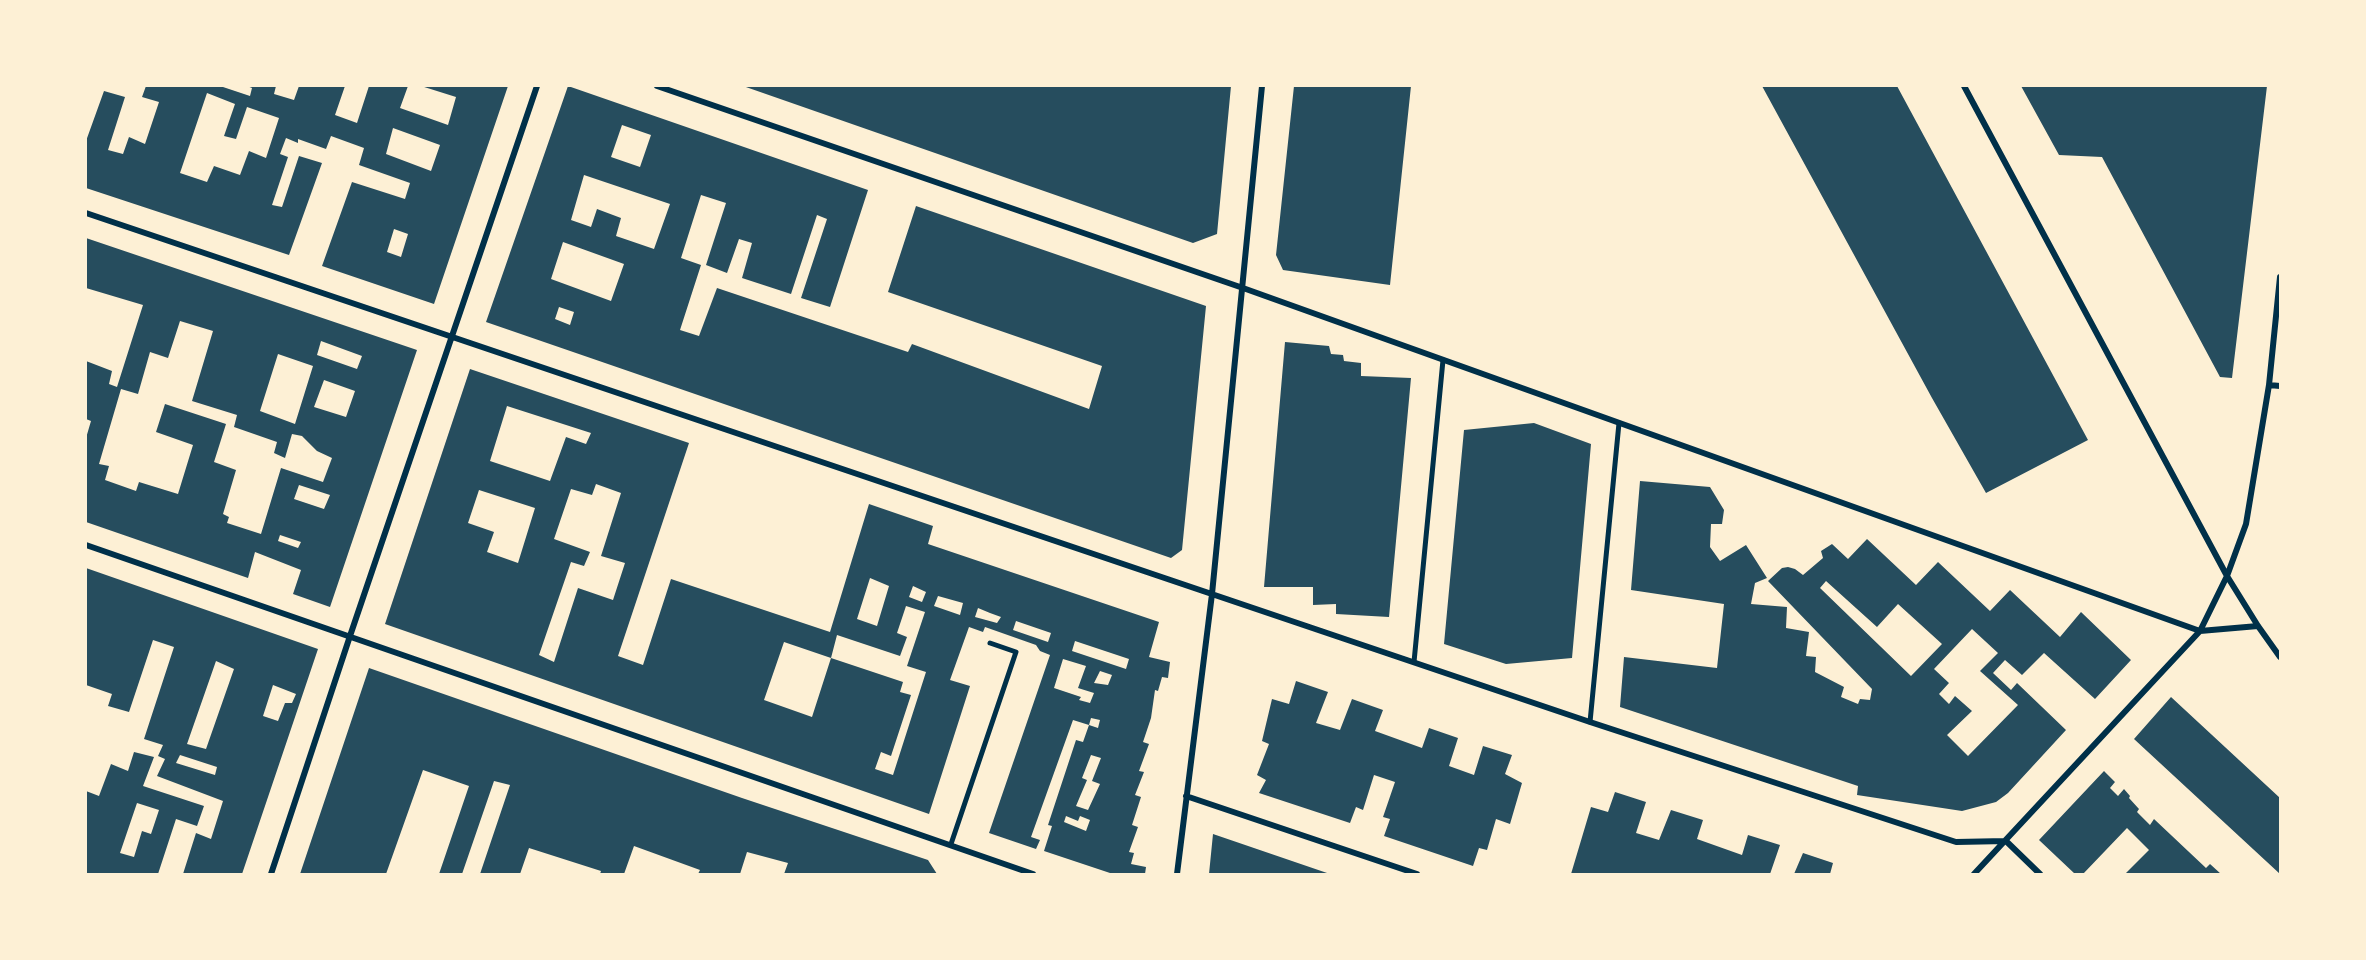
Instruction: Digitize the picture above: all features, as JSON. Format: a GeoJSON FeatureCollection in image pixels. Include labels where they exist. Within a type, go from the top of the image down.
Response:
{"type":"FeatureCollection","features":[{"type":"Feature","properties":{"kind":"street"},"geometry":{"type":"LineString","coordinates":[[271,874],[537,86]]}},
{"type":"Feature","properties":{"kind":"street"},"geometry":{"type":"LineString","coordinates":[[657,86],[1242,288],[2200,631],[2258,626]]}},
{"type":"Feature","properties":{"kind":"street"},"geometry":{"type":"LineString","coordinates":[[1177,874],[1212,594],[1262,86]]}},
{"type":"Feature","properties":{"kind":"street"},"geometry":{"type":"LineString","coordinates":[[1964,86],[2227,576],[2280,657]]}},
{"type":"Feature","properties":{"kind":"street"},"geometry":{"type":"LineString","coordinates":[[86,213],[1590,722],[1956,842],[2006,841],[2040,874]]}},
{"type":"Feature","properties":{"kind":"street"},"geometry":{"type":"LineString","coordinates":[[1974,874],[2200,631],[2227,576],[2246,524],[2269,385],[2280,277]]}},
{"type":"Feature","properties":{"kind":"street"},"geometry":{"type":"LineString","coordinates":[[1414,662],[1443,360]]}},
{"type":"Feature","properties":{"kind":"street"},"geometry":{"type":"LineString","coordinates":[[2269,385],[2280,386]]}},
{"type":"Feature","properties":{"kind":"street"},"geometry":{"type":"LineString","coordinates":[[1590,722],[1619,423]]}},
{"type":"Feature","properties":{"kind":"street"},"geometry":{"type":"LineString","coordinates":[[86,545],[1033,874]]}},
{"type":"Feature","properties":{"kind":"street"},"geometry":{"type":"LineString","coordinates":[[951,844],[1016,652],[990,643]]}},
{"type":"Feature","properties":{"kind":"street"},"geometry":{"type":"LineString","coordinates":[[1186,796],[1417,874]]}},
{"type":"Feature","properties":{"kind":"building"},"geometry":{"type":"Polygon","coordinates":[[[146,86],[220,86],[250,96],[252,88],[247,86],[276,86],[274,94],[294,100],[299,86],[345,86],[335,115],[357,123],[369,86],[408,86],[400,108],[448,125],[456,97],[421,86],[508,86],[434,304],[322,266],[352,182],[405,199],[410,183],[359,165],[364,148],[331,136],[326,149],[298,139],[298,143],[286,138],[280,154],[288,157],[272,205],[282,207],[299,156],[322,163],[289,255],[86,188],[86,141],[104,91],[125,97],[108,150],[123,154],[129,137],[145,144],[159,102],[142,97],[146,86]],[[207,93],[180,173],[207,182],[214,166],[240,175],[249,151],[266,158],[279,118],[247,107],[236,139],[224,136],[235,104],[207,93]],[[393,128],[386,154],[431,171],[440,145],[393,128]],[[394,229],[387,252],[401,257],[408,234],[394,229]]]}},
{"type":"Feature","properties":{"kind":"building"},"geometry":{"type":"Polygon","coordinates":[[[568,86],[868,190],[830,307],[801,298],[827,219],[817,215],[791,294],[742,278],[752,243],[739,239],[727,273],[706,265],[726,203],[701,195],[681,258],[701,265],[680,330],[699,336],[717,288],[908,352],[912,344],[1089,409],[1102,366],[888,292],[916,206],[1206,306],[1182,550],[1171,558],[486,322],[568,86]],[[622,125],[611,157],[640,167],[651,135],[622,125]],[[584,175],[571,220],[591,227],[597,209],[621,218],[616,236],[654,249],[670,204],[584,175]],[[563,242],[551,279],[611,301],[624,264],[563,242]],[[559,307],[555,319],[570,325],[574,312],[559,307]]]}},
{"type":"Feature","properties":{"kind":"building"},"geometry":{"type":"Polygon","coordinates":[[[743,86],[1231,86],[1217,234],[1193,243],[743,86]]]}},
{"type":"Feature","properties":{"kind":"building"},"geometry":{"type":"Polygon","coordinates":[[[1294,86],[1411,86],[1390,285],[1283,270],[1276,255],[1294,86]]]}},
{"type":"Feature","properties":{"kind":"building"},"geometry":{"type":"Polygon","coordinates":[[[1762,86],[1897,86],[2088,440],[1986,493],[1762,86]]]}},
{"type":"Feature","properties":{"kind":"building"},"geometry":{"type":"Polygon","coordinates":[[[2021,86],[2267,86],[2232,378],[2220,377],[2102,157],[2059,155],[2021,86]]]}},
{"type":"Feature","properties":{"kind":"building"},"geometry":{"type":"Polygon","coordinates":[[[86,238],[417,350],[330,607],[293,594],[301,570],[255,552],[248,578],[86,522],[86,438],[91,421],[86,419],[86,361],[112,371],[109,384],[117,387],[143,305],[86,288],[86,238]],[[180,321],[168,358],[150,352],[138,394],[121,389],[99,464],[109,466],[105,480],[136,491],[139,482],[178,494],[193,445],[156,432],[165,404],[226,424],[214,462],[236,470],[223,514],[229,517],[227,523],[261,534],[281,468],[323,482],[332,458],[317,451],[302,436],[292,434],[285,458],[274,453],[277,442],[234,427],[237,415],[192,401],[213,331],[180,321]],[[321,341],[317,355],[357,369],[362,356],[321,341]],[[278,354],[260,411],[295,424],[313,366],[278,354]],[[324,380],[314,407],[346,417],[355,391],[324,380]],[[299,485],[294,499],[324,509],[330,495],[299,485]],[[280,535],[278,541],[298,548],[301,542],[280,535]]]}},
{"type":"Feature","properties":{"kind":"building"},"geometry":{"type":"Polygon","coordinates":[[[1285,342],[1329,346],[1331,354],[1343,355],[1344,361],[1361,363],[1361,376],[1411,378],[1389,617],[1336,614],[1336,604],[1313,605],[1313,587],[1264,587],[1285,342]]]}},
{"type":"Feature","properties":{"kind":"building"},"geometry":{"type":"Polygon","coordinates":[[[470,369],[689,443],[618,656],[643,665],[671,579],[830,632],[869,504],[933,526],[928,544],[1159,622],[1149,657],[1170,662],[1168,678],[1162,677],[1158,691],[1155,690],[1151,718],[1143,742],[1149,744],[1139,771],[1144,772],[1135,795],[1141,797],[1132,825],[1138,827],[1129,852],[1134,853],[1131,864],[1146,867],[1145,874],[1113,874],[1044,851],[1052,826],[1048,825],[1076,740],[1083,742],[1089,725],[1073,720],[1031,837],[1040,840],[1036,849],[989,833],[1050,655],[1040,651],[1036,645],[985,627],[983,632],[969,627],[950,680],[970,686],[929,814],[385,624],[470,369]],[[507,406],[490,461],[550,481],[566,437],[586,444],[591,433],[507,406]],[[596,484],[592,495],[571,489],[554,539],[590,552],[584,566],[571,562],[539,655],[554,662],[578,588],[613,600],[625,563],[601,556],[621,493],[596,484]],[[479,490],[468,523],[494,532],[487,552],[518,563],[535,508],[479,490]],[[870,578],[857,619],[877,626],[889,586],[870,578]],[[913,586],[909,597],[922,602],[926,592],[913,586]],[[938,596],[934,606],[960,615],[963,603],[938,596]],[[906,606],[897,633],[907,637],[900,656],[837,635],[831,658],[903,682],[900,692],[911,695],[891,756],[881,752],[875,769],[893,775],[926,672],[907,666],[925,612],[906,606]],[[978,608],[975,617],[997,623],[1001,617],[978,608]],[[1016,621],[1013,630],[1048,642],[1051,633],[1016,621]],[[1075,641],[1072,651],[1126,669],[1129,659],[1075,641]],[[784,642],[764,700],[812,717],[831,658],[784,642]],[[1063,659],[1054,688],[1081,697],[1079,700],[1090,703],[1094,693],[1078,688],[1086,666],[1063,659]],[[1100,671],[1094,683],[1108,685],[1112,675],[1100,671]],[[1091,718],[1089,725],[1098,728],[1100,720],[1091,718]],[[1091,755],[1082,778],[1087,780],[1076,806],[1088,810],[1100,784],[1092,781],[1101,758],[1091,755]],[[1066,816],[1064,822],[1086,831],[1090,820],[1080,816],[1078,821],[1066,816]]]}},
{"type":"Feature","properties":{"kind":"building"},"geometry":{"type":"Polygon","coordinates":[[[1534,423],[1591,444],[1572,658],[1506,664],[1444,644],[1464,430],[1534,423]]]}},
{"type":"Feature","properties":{"kind":"building"},"geometry":{"type":"Polygon","coordinates":[[[1640,481],[1710,487],[1724,510],[1722,524],[1711,524],[1710,547],[1720,561],[1746,545],[1767,578],[1755,583],[1751,604],[1787,607],[1786,628],[1809,632],[1806,656],[1816,657],[1815,672],[1844,687],[1841,697],[1858,704],[1860,699],[1870,700],[1872,689],[1768,581],[1782,568],[1795,569],[1803,575],[1823,558],[1821,551],[1832,544],[1848,559],[1867,539],[1916,585],[1938,562],[1990,611],[2010,590],[2060,637],[2081,612],[2131,660],[2095,699],[2044,653],[2022,675],[2005,660],[1993,673],[2011,690],[2017,683],[2066,730],[2008,793],[1996,802],[1962,811],[1857,795],[1858,786],[1620,707],[1624,657],[1717,668],[1724,604],[1631,590],[1640,481]],[[1826,581],[1820,588],[1911,676],[1942,644],[1898,604],[1877,627],[1826,581]],[[1972,629],[1934,669],[1949,683],[1939,694],[1949,704],[1955,696],[1972,711],[1947,735],[1968,756],[2018,705],[1980,671],[1998,653],[1972,629]]]}},
{"type":"Feature","properties":{"kind":"building"},"geometry":{"type":"Polygon","coordinates":[[[86,568],[318,649],[242,874],[183,874],[196,833],[211,839],[223,801],[157,776],[165,759],[158,756],[163,745],[144,739],[174,647],[153,640],[129,712],[108,706],[112,694],[86,685],[86,568]],[[216,661],[187,744],[206,749],[234,669],[216,661]],[[273,685],[263,716],[278,721],[285,703],[292,703],[296,694],[273,685]],[[180,755],[176,763],[215,775],[217,767],[180,755]]]}},
{"type":"Feature","properties":{"kind":"building"},"geometry":{"type":"Polygon","coordinates":[[[369,668],[928,860],[937,874],[784,874],[788,863],[747,852],[740,874],[698,874],[700,870],[634,846],[624,874],[600,874],[601,871],[529,848],[520,874],[480,874],[510,785],[494,781],[462,874],[439,874],[469,786],[423,770],[386,874],[300,874],[369,668]]]}},
{"type":"Feature","properties":{"kind":"building"},"geometry":{"type":"Polygon","coordinates":[[[1296,681],[1328,692],[1316,723],[1340,730],[1352,699],[1383,710],[1375,731],[1422,748],[1429,728],[1458,738],[1449,766],[1474,775],[1483,746],[1512,755],[1505,774],[1522,783],[1510,824],[1496,819],[1487,850],[1479,848],[1473,866],[1384,836],[1390,819],[1383,817],[1395,782],[1374,775],[1363,810],[1356,807],[1350,823],[1259,793],[1266,780],[1257,775],[1269,744],[1262,741],[1272,699],[1289,704],[1296,681]]]}},
{"type":"Feature","properties":{"kind":"building"},"geometry":{"type":"Polygon","coordinates":[[[2171,697],[2280,798],[2280,874],[2134,739],[2171,697]]]}},
{"type":"Feature","properties":{"kind":"building"},"geometry":{"type":"Polygon","coordinates":[[[134,752],[154,757],[143,786],[204,806],[197,826],[176,819],[158,874],[86,874],[86,791],[99,796],[111,764],[128,771],[134,752]],[[137,803],[120,853],[134,857],[142,831],[151,834],[159,810],[137,803]]]}},
{"type":"Feature","properties":{"kind":"building"},"geometry":{"type":"Polygon","coordinates":[[[2104,771],[2115,782],[2110,788],[2118,796],[2124,789],[2139,809],[2137,812],[2150,825],[2154,819],[2206,868],[2210,864],[2221,874],[2125,874],[2149,850],[2127,828],[2083,874],[2075,874],[2039,840],[2104,771]]]}},
{"type":"Feature","properties":{"kind":"building"},"geometry":{"type":"Polygon","coordinates":[[[1615,792],[1646,802],[1636,833],[1659,840],[1671,810],[1703,820],[1697,839],[1742,855],[1748,835],[1780,845],[1770,874],[1571,874],[1591,807],[1608,812],[1615,792]]]}},
{"type":"Feature","properties":{"kind":"building"},"geometry":{"type":"Polygon","coordinates":[[[1213,834],[1330,874],[1209,874],[1213,834]]]}},
{"type":"Feature","properties":{"kind":"building"},"geometry":{"type":"Polygon","coordinates":[[[1803,853],[1833,863],[1830,874],[1794,874],[1803,853]]]}}]}
